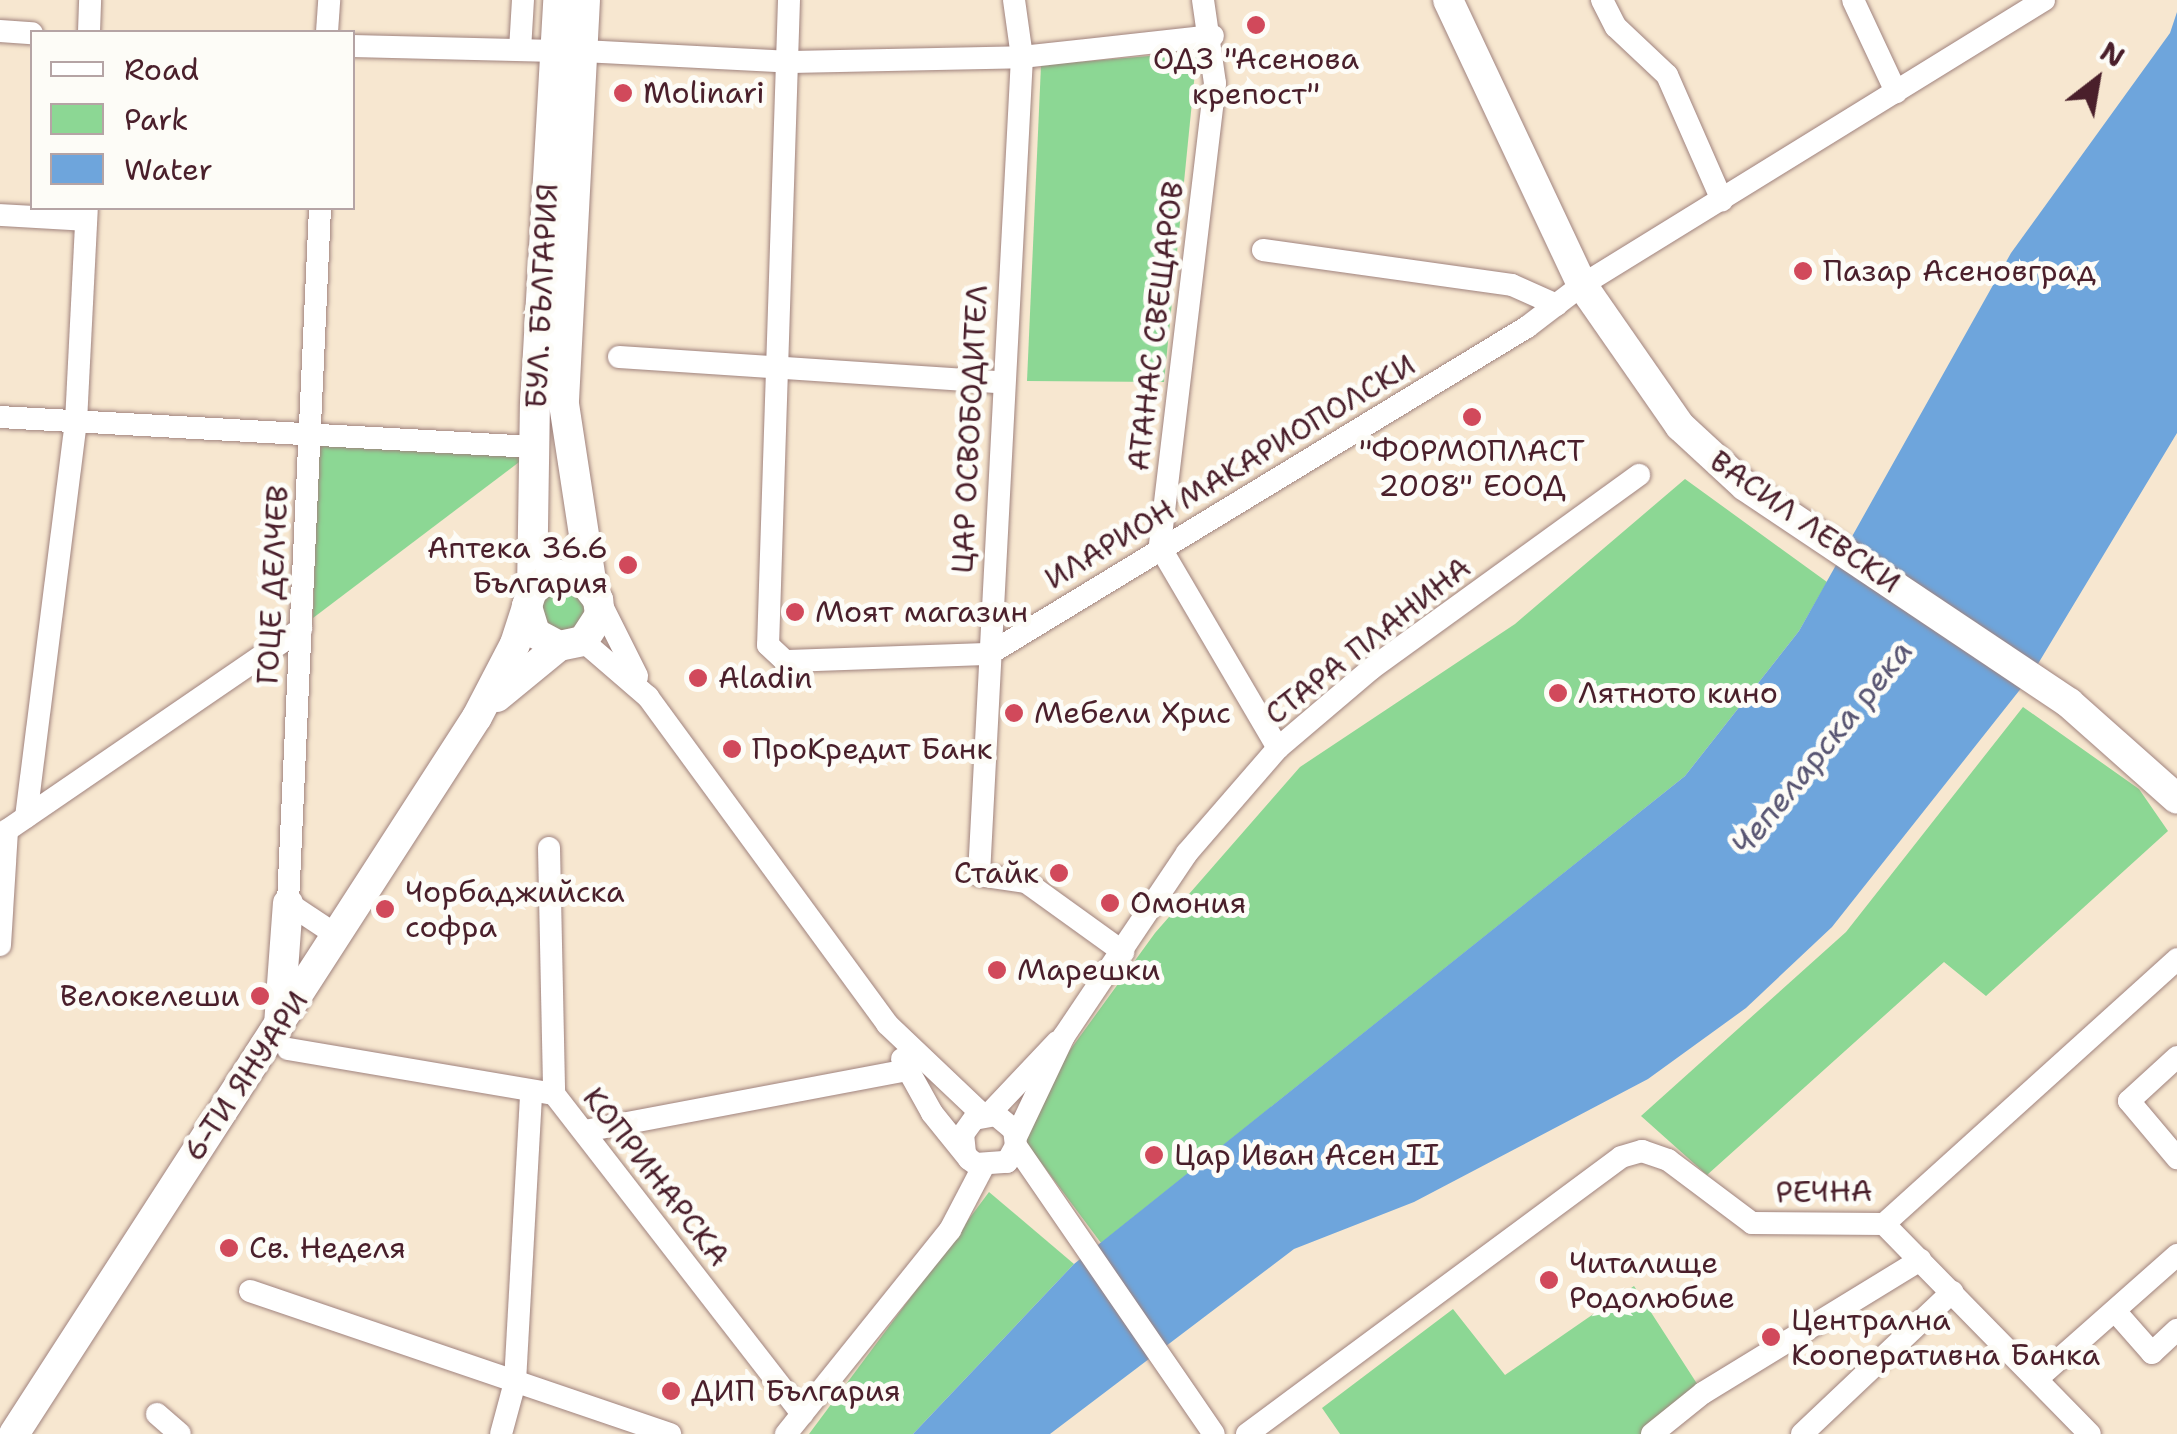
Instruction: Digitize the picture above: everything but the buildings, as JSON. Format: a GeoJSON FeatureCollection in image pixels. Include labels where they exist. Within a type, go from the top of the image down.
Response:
{"type":"FeatureCollection","features":[{"type":"Feature","properties":{"kind":"main road","name":"БУЛ. БЪЛГАРИЯ"},"geometry":{"type":"LineString","coordinates":[[558,0],[570,51],[564,404],[595,593]]}},
{"type":"Feature","properties":{"kind":"main road","name":"БУЛ. БЪЛГАРИЯ"},"geometry":{"type":"LineString","coordinates":[[529,598],[534,447],[570,51],[586,0]]}},
{"type":"Feature","properties":{"kind":"main road","name":"ВАСИЛ ЛЕВСКИ"},"geometry":{"type":"LineString","coordinates":[[1448,0],[1582,285],[1655,397],[1710,458],[2122,744],[2177,799]]}},
{"type":"Feature","properties":{"kind":"main road"},"geometry":{"type":"LineString","coordinates":[[554,574],[568,574],[595,593],[594,630],[537,658],[477,717],[529,598],[554,574]]}},
{"type":"Feature","properties":{"kind":"main road"},"geometry":{"type":"LineString","coordinates":[[529,598],[535,633],[571,644]]}},
{"type":"Feature","properties":{"kind":"main road","name":"6-ТИ ЯНУАРИ"},"geometry":{"type":"LineString","coordinates":[[14,1434],[284,1038],[339,937],[477,717]]}},
{"type":"Feature","properties":{"kind":"main road"},"geometry":{"type":"LineString","coordinates":[[284,1038],[288,903]]}},
{"type":"Feature","properties":{"kind":"street"},"geometry":{"type":"LineString","coordinates":[[89,30],[90,0]]}},
{"type":"Feature","properties":{"kind":"street"},"geometry":{"type":"LineString","coordinates":[[327,30],[329,0]]}},
{"type":"Feature","properties":{"kind":"street"},"geometry":{"type":"LineString","coordinates":[[520,50],[523,0]]}},
{"type":"Feature","properties":{"kind":"street"},"geometry":{"type":"LineString","coordinates":[[777,366],[791,62],[789,0]]}},
{"type":"Feature","properties":{"kind":"street","name":"ЦАР ОСВОБОДИТЕЛ"},"geometry":{"type":"LineString","coordinates":[[1014,0],[1022,57],[1000,382],[979,875],[1026,882],[1123,952]]}},
{"type":"Feature","properties":{"kind":"street","name":"АТАНАС СВЕЩАРОВ"},"geometry":{"type":"LineString","coordinates":[[1160,548],[1216,83],[1213,36],[1203,0]]}},
{"type":"Feature","properties":{"kind":"street"},"geometry":{"type":"LineString","coordinates":[[1602,0],[1616,27],[1666,75],[1722,200]]}},
{"type":"Feature","properties":{"kind":"street"},"geometry":{"type":"LineString","coordinates":[[1853,0],[1896,92]]}},
{"type":"Feature","properties":{"kind":"street","name":"ИЛАРИОН МАКАРИОПОЛСКИ"},"geometry":{"type":"LineString","coordinates":[[777,366],[772,656],[784,662],[989,654],[1484,352],[1582,285],[2044,0]]}},
{"type":"Feature","properties":{"kind":"street"},"geometry":{"type":"LineString","coordinates":[[0,30],[30,33]]}},
{"type":"Feature","properties":{"kind":"street"},"geometry":{"type":"LineString","coordinates":[[355,46],[791,62],[1022,57],[1213,36]]}},
{"type":"Feature","properties":{"kind":"street","name":"ГОЦЕ ДЕЛЧЕВ"},"geometry":{"type":"LineString","coordinates":[[288,903],[320,210]]}},
{"type":"Feature","properties":{"kind":"street"},"geometry":{"type":"LineString","coordinates":[[0,215],[86,214],[76,422],[11,828],[0,944]]}},
{"type":"Feature","properties":{"kind":"street"},"geometry":{"type":"LineString","coordinates":[[1263,250],[1512,285],[1557,304]]}},
{"type":"Feature","properties":{"kind":"street"},"geometry":{"type":"LineString","coordinates":[[619,358],[1000,382]]}},
{"type":"Feature","properties":{"kind":"street"},"geometry":{"type":"LineString","coordinates":[[0,417],[534,447]]}},
{"type":"Feature","properties":{"kind":"street","name":"СТАРА ПЛАНИНА"},"geometry":{"type":"LineString","coordinates":[[1064,1036],[1188,852],[1278,748],[1371,669],[1640,475]]}},
{"type":"Feature","properties":{"kind":"street"},"geometry":{"type":"LineString","coordinates":[[1160,548],[1278,748]]}},
{"type":"Feature","properties":{"kind":"street"},"geometry":{"type":"LineString","coordinates":[[595,593],[648,696],[858,988],[887,1024],[986,1115],[1004,1118],[1058,1210],[1214,1434]]}},
{"type":"Feature","properties":{"kind":"street"},"geometry":{"type":"LineString","coordinates":[[11,828],[301,630]]}},
{"type":"Feature","properties":{"kind":"street"},"geometry":{"type":"LineString","coordinates":[[571,644],[648,696]]}},
{"type":"Feature","properties":{"kind":"street"},"geometry":{"type":"LineString","coordinates":[[502,1434],[515,1382],[542,1093],[549,848]]}},
{"type":"Feature","properties":{"kind":"street"},"geometry":{"type":"LineString","coordinates":[[288,903],[339,937]]}},
{"type":"Feature","properties":{"kind":"street","name":"РЕЧНА"},"geometry":{"type":"LineString","coordinates":[[1248,1434],[1620,1158],[1642,1151],[1668,1160],[1752,1223],[1884,1224],[2177,960]]}},
{"type":"Feature","properties":{"kind":"street"},"geometry":{"type":"LineString","coordinates":[[887,1024],[907,1070],[982,1162],[1058,1210]]}},
{"type":"Feature","properties":{"kind":"street"},"geometry":{"type":"LineString","coordinates":[[982,1162],[968,1125],[986,1115],[1064,1036]]}},
{"type":"Feature","properties":{"kind":"street"},"geometry":{"type":"LineString","coordinates":[[786,1434],[950,1230],[982,1162],[1016,1142],[1064,1036]]}},
{"type":"Feature","properties":{"kind":"street"},"geometry":{"type":"LineString","coordinates":[[284,1038],[542,1093]]}},
{"type":"Feature","properties":{"kind":"street"},"geometry":{"type":"LineString","coordinates":[[2177,1057],[2129,1101],[2177,1158]]}},
{"type":"Feature","properties":{"kind":"street"},"geometry":{"type":"LineString","coordinates":[[586,1130],[907,1070]]}},
{"type":"Feature","properties":{"kind":"street","name":"КОПРИНАРСКА"},"geometry":{"type":"LineString","coordinates":[[542,1093],[586,1130],[802,1414]]}},
{"type":"Feature","properties":{"kind":"street"},"geometry":{"type":"LineString","coordinates":[[1884,1224],[2090,1434]]}},
{"type":"Feature","properties":{"kind":"street"},"geometry":{"type":"LineString","coordinates":[[2038,1378],[2177,1255]]}},
{"type":"Feature","properties":{"kind":"street"},"geometry":{"type":"LineString","coordinates":[[1652,1434],[1703,1393],[1920,1260]]}},
{"type":"Feature","properties":{"kind":"street"},"geometry":{"type":"LineString","coordinates":[[250,1291],[670,1434]]}},
{"type":"Feature","properties":{"kind":"street"},"geometry":{"type":"LineString","coordinates":[[1802,1434],[1952,1292]]}},
{"type":"Feature","properties":{"kind":"street"},"geometry":{"type":"LineString","coordinates":[[2114,1310],[2152,1353],[2177,1330]]}},
{"type":"Feature","properties":{"kind":"street"},"geometry":{"type":"LineString","coordinates":[[156,1414],[180,1434]]}},
{"type":"Feature","properties":{"kind":"green space"},"geometry":{"type":"Polygon","coordinates":[[[1197,52],[1164,382],[1027,381],[1041,65],[1197,52]]]}},
{"type":"Feature","properties":{"kind":"green space"},"geometry":{"type":"Polygon","coordinates":[[[318,444],[531,453],[313,618],[318,444]]]}},
{"type":"Feature","properties":{"kind":"green space"},"geometry":{"type":"Polygon","coordinates":[[[1685,479],[1827,582],[1799,631],[1685,776],[1101,1243],[1022,1137],[1041,1090],[1155,933],[1300,767],[1515,624],[1685,479]]]}},
{"type":"Feature","properties":{"kind":"green space"},"geometry":{"type":"Polygon","coordinates":[[[563,588],[578,594],[584,609],[578,624],[563,630],[548,624],[542,609],[548,594],[563,588]]]}},
{"type":"Feature","properties":{"kind":"green space"},"geometry":{"type":"Polygon","coordinates":[[[2023,707],[2139,789],[2168,831],[1986,996],[1944,962],[1707,1175],[1641,1116],[1846,932],[2023,707]]]}},
{"type":"Feature","properties":{"kind":"green space"},"geometry":{"type":"Polygon","coordinates":[[[989,1192],[1074,1264],[913,1434],[809,1434],[989,1192]]]}},
{"type":"Feature","properties":{"kind":"green space"},"geometry":{"type":"Polygon","coordinates":[[[1634,1286],[1703,1393],[1647,1434],[1340,1434],[1322,1408],[1453,1309],[1505,1375],[1634,1286]]]}},
{"type":"Feature","properties":{"kind":"water","name":"Чепеларска река"},"geometry":{"type":"Polygon","coordinates":[[[2177,12],[2177,433],[2030,677],[1832,927],[1746,1008],[1648,1079],[1414,1202],[1294,1249],[1050,1434],[913,1434],[1074,1264],[1685,776],[1799,631],[2011,253],[2170,33],[2177,12]]]}},
{"type":"Feature","properties":{"kind":"place","name":"ОДЗ \"Асенова крепост\""},"geometry":{"type":"Point","coordinates":[1256,25]}},
{"type":"Feature","properties":{"kind":"place","name":"Molinari"},"geometry":{"type":"Point","coordinates":[623,93]}},
{"type":"Feature","properties":{"kind":"place","name":"Пазар Асеновград"},"geometry":{"type":"Point","coordinates":[1803,271]}},
{"type":"Feature","properties":{"kind":"place","name":"\"ФОРМОПЛАСТ 2008\" ЕООД"},"geometry":{"type":"Point","coordinates":[1472,417]}},
{"type":"Feature","properties":{"kind":"place","name":"Аптека 36.6 България"},"geometry":{"type":"Point","coordinates":[628,565]}},
{"type":"Feature","properties":{"kind":"place","name":"Моят магазин"},"geometry":{"type":"Point","coordinates":[795,612]}},
{"type":"Feature","properties":{"kind":"place","name":"Aladin"},"geometry":{"type":"Point","coordinates":[698,678]}},
{"type":"Feature","properties":{"kind":"place","name":"Лятното кино"},"geometry":{"type":"Point","coordinates":[1558,693]}},
{"type":"Feature","properties":{"kind":"place","name":"Мебели Хрис"},"geometry":{"type":"Point","coordinates":[1014,713]}},
{"type":"Feature","properties":{"kind":"place","name":"ПроКредит Банк"},"geometry":{"type":"Point","coordinates":[732,749]}},
{"type":"Feature","properties":{"kind":"place","name":"Стайк"},"geometry":{"type":"Point","coordinates":[1059,873]}},
{"type":"Feature","properties":{"kind":"place","name":"Омония"},"geometry":{"type":"Point","coordinates":[1110,903]}},
{"type":"Feature","properties":{"kind":"place","name":"Чорбаджийска софра"},"geometry":{"type":"Point","coordinates":[385,909]}},
{"type":"Feature","properties":{"kind":"place","name":"Марешки"},"geometry":{"type":"Point","coordinates":[997,970]}},
{"type":"Feature","properties":{"kind":"place","name":"Велокелеши"},"geometry":{"type":"Point","coordinates":[260,996]}},
{"type":"Feature","properties":{"kind":"place","name":"Цар Иван Асен II"},"geometry":{"type":"Point","coordinates":[1154,1155]}},
{"type":"Feature","properties":{"kind":"place","name":"Св. Неделя"},"geometry":{"type":"Point","coordinates":[229,1248]}},
{"type":"Feature","properties":{"kind":"place","name":"Читалище Родолюбие"},"geometry":{"type":"Point","coordinates":[1549,1280]}},
{"type":"Feature","properties":{"kind":"place","name":"Централна Кооперативна Банка"},"geometry":{"type":"Point","coordinates":[1771,1337]}},
{"type":"Feature","properties":{"kind":"place","name":"ДИП България"},"geometry":{"type":"Point","coordinates":[671,1391]}}]}
